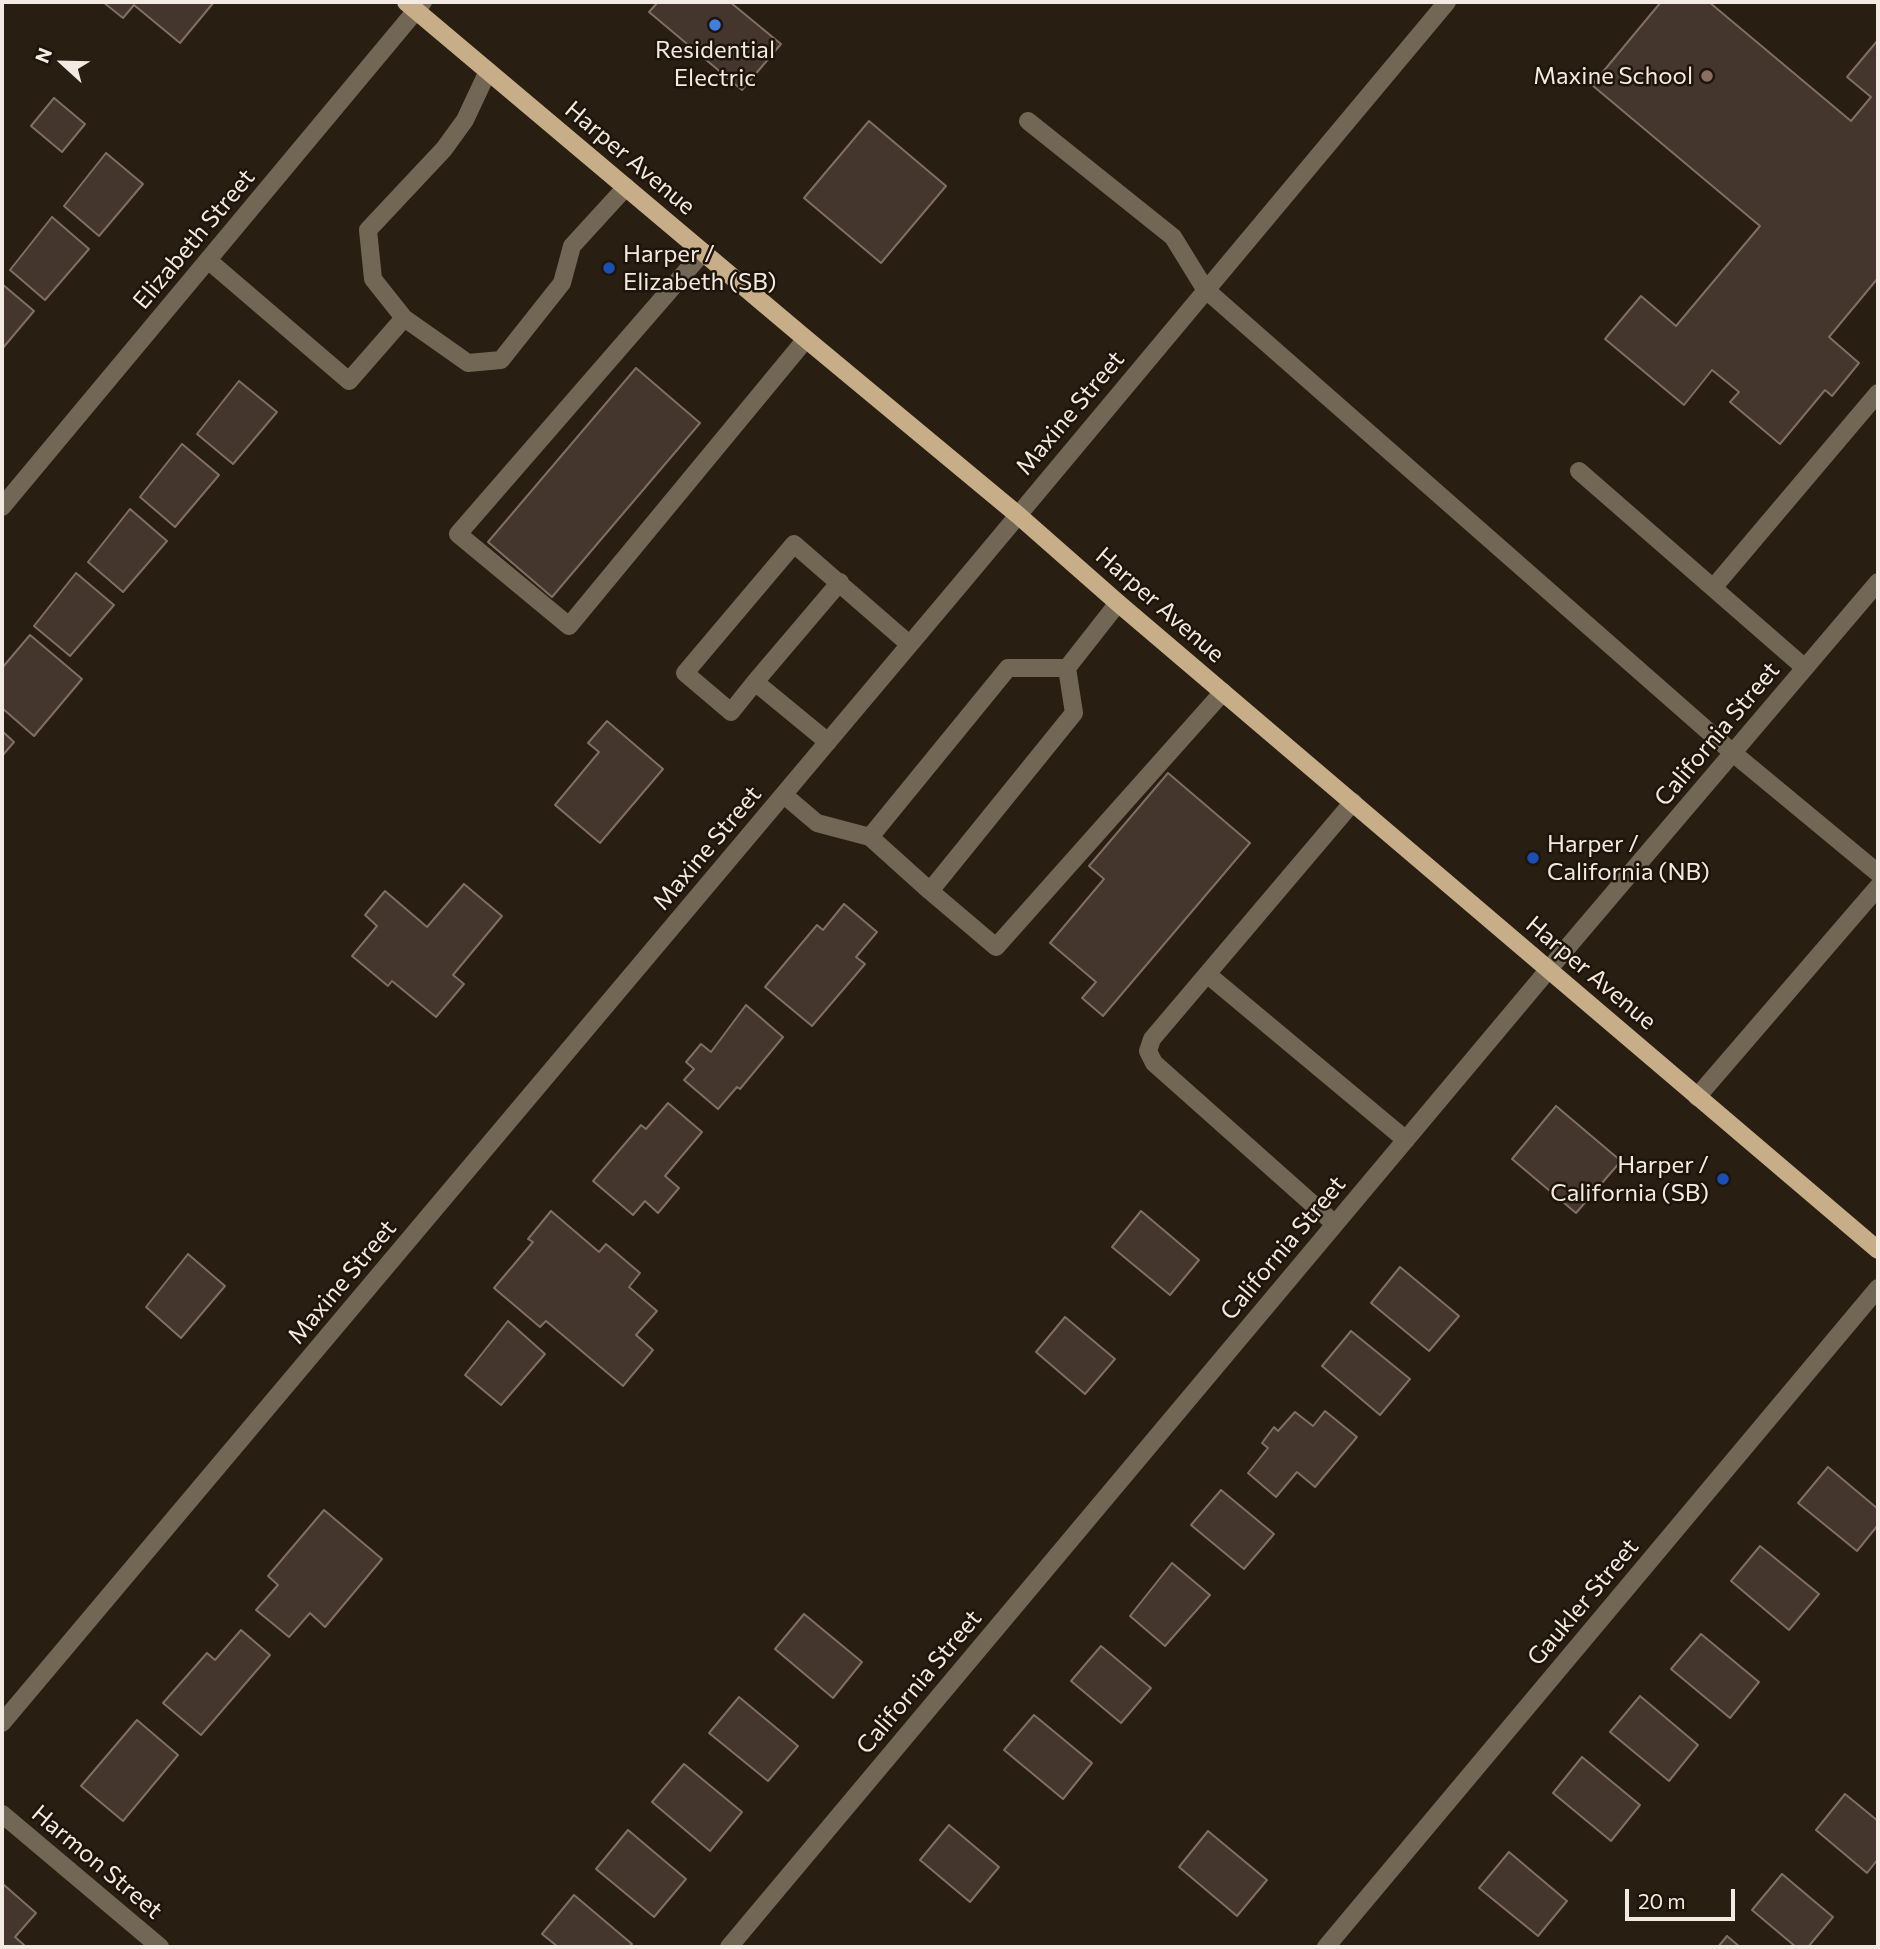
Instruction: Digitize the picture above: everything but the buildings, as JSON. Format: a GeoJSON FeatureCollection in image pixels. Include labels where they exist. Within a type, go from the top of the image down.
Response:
{"type":"FeatureCollection","features":[{"type":"Feature","properties":{"kind":"main road","name":"Harper Avenue"},"geometry":{"type":"LineString","coordinates":[[415,5],[625,187],[1018,514],[1118,603],[1878,1250]]}},
{"type":"Feature","properties":{"kind":"street","name":"Maxine Street"},"geometry":{"type":"LineString","coordinates":[[2,1723],[784,795],[1447,2]]}},
{"type":"Feature","properties":{"kind":"street","name":"Elizabeth Street"},"geometry":{"type":"LineString","coordinates":[[2,507],[209,261],[415,5]]}},
{"type":"Feature","properties":{"kind":"street"},"geometry":{"type":"LineString","coordinates":[[488,71],[465,120],[444,149],[368,230],[373,279],[404,318],[468,363],[501,360],[562,283],[572,246],[625,187]]}},
{"type":"Feature","properties":{"kind":"street"},"geometry":{"type":"LineString","coordinates":[[1028,121],[1173,237],[1205,289],[1733,753],[1878,873]]}},
{"type":"Feature","properties":{"kind":"street"},"geometry":{"type":"LineString","coordinates":[[703,252],[458,534],[569,626],[806,339]]}},
{"type":"Feature","properties":{"kind":"street"},"geometry":{"type":"LineString","coordinates":[[209,261],[349,381],[404,318]]}},
{"type":"Feature","properties":{"kind":"street"},"geometry":{"type":"LineString","coordinates":[[1713,588],[1878,393]]}},
{"type":"Feature","properties":{"kind":"street"},"geometry":{"type":"LineString","coordinates":[[1579,471],[1805,668]]}},
{"type":"Feature","properties":{"kind":"street"},"geometry":{"type":"LineString","coordinates":[[840,582],[731,712],[685,673],[794,544],[840,582],[909,644]]}},
{"type":"Feature","properties":{"kind":"street","name":"California Street"},"geometry":{"type":"LineString","coordinates":[[729,1947],[1549,969],[1878,582]]}},
{"type":"Feature","properties":{"kind":"street"},"geometry":{"type":"LineString","coordinates":[[930,891],[1074,713],[1068,668],[1118,603]]}},
{"type":"Feature","properties":{"kind":"street"},"geometry":{"type":"LineString","coordinates":[[870,837],[1009,668],[1068,668]]}},
{"type":"Feature","properties":{"kind":"street"},"geometry":{"type":"LineString","coordinates":[[755,682],[828,742]]}},
{"type":"Feature","properties":{"kind":"street"},"geometry":{"type":"LineString","coordinates":[[784,795],[817,823],[870,837],[996,947],[1223,692]]}},
{"type":"Feature","properties":{"kind":"street"},"geometry":{"type":"LineString","coordinates":[[1335,1224],[1154,1063],[1148,1051],[1152,1039],[1353,802]]}},
{"type":"Feature","properties":{"kind":"street"},"geometry":{"type":"LineString","coordinates":[[1698,1097],[1878,887]]}},
{"type":"Feature","properties":{"kind":"street"},"geometry":{"type":"LineString","coordinates":[[1207,974],[1406,1140]]}},
{"type":"Feature","properties":{"kind":"street","name":"Gaukler Street"},"geometry":{"type":"LineString","coordinates":[[1326,1947],[1878,1288]]}},
{"type":"Feature","properties":{"kind":"street","name":"Harmon Street"},"geometry":{"type":"LineString","coordinates":[[2,1814],[160,1947]]}},
{"type":"Feature","properties":{"kind":"place","name":"Residential Electric"},"geometry":{"type":"Point","coordinates":[715,25]}},
{"type":"Feature","properties":{"kind":"place","name":"Maxine School"},"geometry":{"type":"Point","coordinates":[1707,76]}},
{"type":"Feature","properties":{"kind":"place","name":"Harper / Elizabeth (SB)"},"geometry":{"type":"Point","coordinates":[609,268]}},
{"type":"Feature","properties":{"kind":"place","name":"Harper / California (NB)"},"geometry":{"type":"Point","coordinates":[1533,858]}},
{"type":"Feature","properties":{"kind":"place","name":"Harper / California (SB)"},"geometry":{"type":"Point","coordinates":[1723,1179]}}]}
